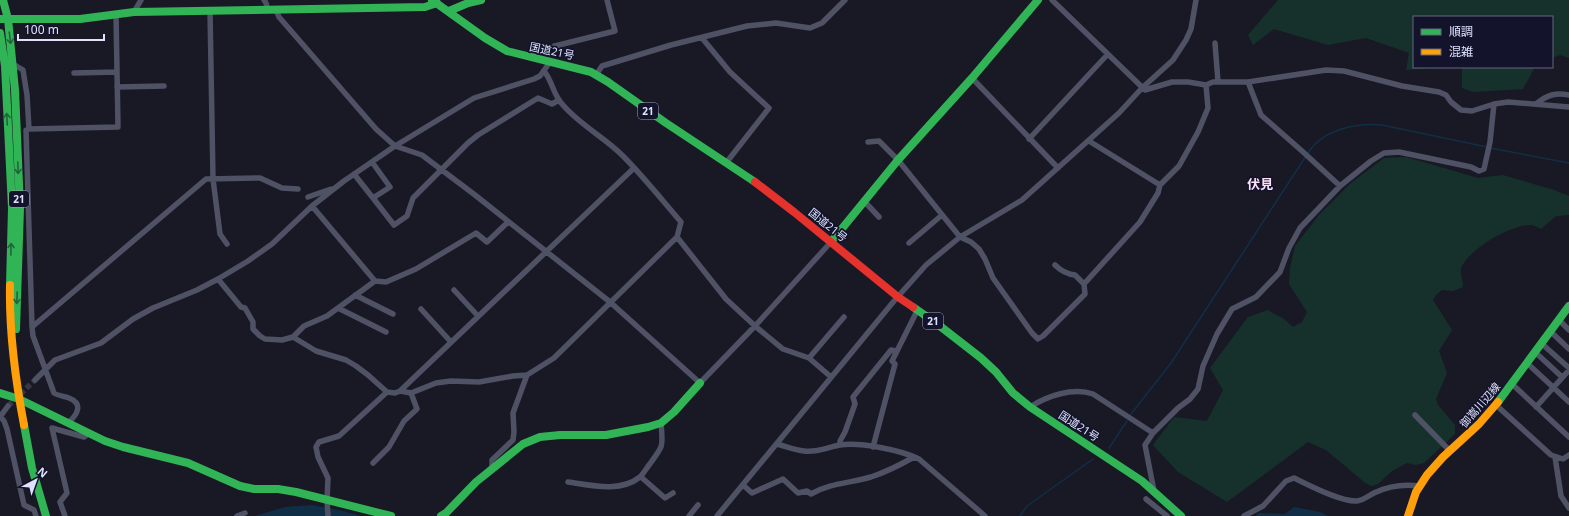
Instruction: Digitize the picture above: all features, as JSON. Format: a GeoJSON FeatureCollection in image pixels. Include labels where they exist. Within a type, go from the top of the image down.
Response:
{"type":"FeatureCollection","features":[{"type":"Feature","properties":{"kind":"main road","name":"21"},"geometry":{"type":"LineString","coordinates":[[3,0],[4,19],[13,64],[20,208],[16,326],[20,379],[19,399]]}},
{"type":"Feature","properties":{"kind":"main road"},"geometry":{"type":"LineString","coordinates":[[449,11],[468,3],[481,0]]}},
{"type":"Feature","properties":{"kind":"main road"},"geometry":{"type":"LineString","coordinates":[[831,242],[898,160],[972,78],[1038,0]]}},
{"type":"Feature","properties":{"kind":"main road"},"geometry":{"type":"LineString","coordinates":[[4,19],[80,19],[134,12],[425,7],[435,1]]}},
{"type":"Feature","properties":{"kind":"main road","name":"国道21号"},"geometry":{"type":"LineString","coordinates":[[435,1],[486,38],[507,51],[577,68],[596,75],[754,182],[898,297],[980,358],[996,372],[1013,393],[1030,407],[1128,471],[1154,491],[1181,516]]}},
{"type":"Feature","properties":{"kind":"main road","name":"21"},"geometry":{"type":"LineString","coordinates":[[0,33],[5,66],[12,208],[9,316],[15,379],[32,468],[46,516]]}},
{"type":"Feature","properties":{"kind":"main road","name":"御嵩川辺線"},"geometry":{"type":"LineString","coordinates":[[1408,516],[1419,486],[1430,471],[1474,430],[1496,405],[1569,306]]}},
{"type":"Feature","properties":{"kind":"main road"},"geometry":{"type":"LineString","coordinates":[[441,516],[446,513],[476,482],[523,444],[540,437],[606,435],[661,423],[674,412],[700,383]]}},
{"type":"Feature","properties":{"kind":"main road"},"geometry":{"type":"LineString","coordinates":[[0,393],[19,399],[89,433],[124,447],[188,463],[240,486],[254,489],[278,489],[296,492],[391,516]]}},
{"type":"Feature","properties":{"kind":"street"},"geometry":{"type":"LineString","coordinates":[[134,12],[141,0]]}},
{"type":"Feature","properties":{"kind":"street"},"geometry":{"type":"LineString","coordinates":[[264,0],[376,129],[395,146],[422,154],[442,169],[610,302],[700,383],[755,326],[831,242]]}},
{"type":"Feature","properties":{"kind":"street"},"geometry":{"type":"LineString","coordinates":[[531,58],[539,50],[615,31],[607,0]]}},
{"type":"Feature","properties":{"kind":"street"},"geometry":{"type":"LineString","coordinates":[[596,75],[602,66],[747,26],[776,23],[810,28],[822,23],[845,0]]}},
{"type":"Feature","properties":{"kind":"street"},"geometry":{"type":"LineString","coordinates":[[1052,0],[1145,90],[1180,82],[1206,85],[1214,82],[1248,82],[1326,70],[1344,71],[1402,86],[1439,92],[1446,95],[1451,102],[1461,110],[1472,111],[1494,104],[1508,102],[1569,107]]}},
{"type":"Feature","properties":{"kind":"street"},"geometry":{"type":"LineString","coordinates":[[717,516],[926,265],[960,237],[1022,200],[1089,141],[1119,113],[1142,88],[1173,60],[1191,29],[1196,0]]}},
{"type":"Feature","properties":{"kind":"street"},"geometry":{"type":"LineString","coordinates":[[210,11],[213,179],[220,234],[227,244]]}},
{"type":"Feature","properties":{"kind":"street"},"geometry":{"type":"LineString","coordinates":[[29,129],[118,127],[116,14]]}},
{"type":"Feature","properties":{"kind":"street"},"geometry":{"type":"LineString","coordinates":[[702,38],[730,72],[769,108],[726,163]]}},
{"type":"Feature","properties":{"kind":"street"},"geometry":{"type":"LineString","coordinates":[[1215,43],[1218,82]]}},
{"type":"Feature","properties":{"kind":"street"},"geometry":{"type":"LineString","coordinates":[[1029,139],[1108,55]]}},
{"type":"Feature","properties":{"kind":"street"},"geometry":{"type":"LineString","coordinates":[[35,380],[55,360],[102,343],[133,319],[153,308],[197,290],[218,279],[272,244],[312,206],[354,174],[395,146],[474,98],[534,79],[544,71],[550,62]]}},
{"type":"Feature","properties":{"kind":"street"},"geometry":{"type":"LineString","coordinates":[[13,64],[23,70],[27,95],[29,129],[26,130],[33,336],[44,370],[54,393],[58,396],[69,398],[75,402],[78,408],[76,416],[68,423]]}},
{"type":"Feature","properties":{"kind":"street"},"geometry":{"type":"LineString","coordinates":[[400,391],[411,393],[436,383],[451,381],[479,382],[528,375],[554,358],[677,237],[681,222],[621,154],[563,106],[554,94],[551,79],[544,71]]}},
{"type":"Feature","properties":{"kind":"street"},"geometry":{"type":"LineString","coordinates":[[74,73],[117,72]]}},
{"type":"Feature","properties":{"kind":"street"},"geometry":{"type":"LineString","coordinates":[[972,78],[1058,168]]}},
{"type":"Feature","properties":{"kind":"street"},"geometry":{"type":"LineString","coordinates":[[1248,82],[1261,115],[1340,186]]}},
{"type":"Feature","properties":{"kind":"street"},"geometry":{"type":"LineString","coordinates":[[1084,284],[1140,222],[1158,193],[1160,185],[1179,166],[1198,132],[1208,108],[1206,85]]}},
{"type":"Feature","properties":{"kind":"street"},"geometry":{"type":"LineString","coordinates":[[117,87],[164,86]]}},
{"type":"Feature","properties":{"kind":"street"},"geometry":{"type":"LineString","coordinates":[[1536,104],[1541,100],[1557,93],[1569,95]]}},
{"type":"Feature","properties":{"kind":"street"},"geometry":{"type":"LineString","coordinates":[[354,174],[394,225],[407,216],[413,198],[478,135],[538,98],[552,104],[559,100]]}},
{"type":"Feature","properties":{"kind":"street"},"geometry":{"type":"LineString","coordinates":[[1154,491],[1145,445],[1153,433],[1178,408],[1190,399],[1198,389],[1203,366],[1217,334],[1232,309],[1256,297],[1280,272],[1289,248],[1300,228],[1340,186],[1371,161],[1384,153],[1399,152],[1471,167],[1479,171],[1484,169],[1490,142],[1494,104]]}},
{"type":"Feature","properties":{"kind":"street"},"geometry":{"type":"LineString","coordinates":[[868,142],[880,141],[898,160],[960,237],[979,249],[986,258],[994,278],[1032,333],[1038,339],[1043,336],[1085,294],[1084,284],[1075,275],[1069,275],[1055,265]]}},
{"type":"Feature","properties":{"kind":"street"},"geometry":{"type":"LineString","coordinates":[[1089,141],[1160,185]]}},
{"type":"Feature","properties":{"kind":"street"},"geometry":{"type":"LineString","coordinates":[[372,162],[390,187],[373,198]]}},
{"type":"Feature","properties":{"kind":"street"},"geometry":{"type":"LineString","coordinates":[[293,337],[316,352],[346,360],[368,375],[387,392],[395,393],[400,391],[634,168]]}},
{"type":"Feature","properties":{"kind":"street"},"geometry":{"type":"LineString","coordinates":[[32,327],[206,179],[260,178],[282,188],[298,188]]}},
{"type":"Feature","properties":{"kind":"street"},"geometry":{"type":"LineString","coordinates":[[308,197],[335,188]]}},
{"type":"Feature","properties":{"kind":"street"},"geometry":{"type":"LineString","coordinates":[[864,201],[879,217]]}},
{"type":"Feature","properties":{"kind":"street"},"geometry":{"type":"LineString","coordinates":[[312,206],[375,281]]}},
{"type":"Feature","properties":{"kind":"street"},"geometry":{"type":"LineString","coordinates":[[909,243],[942,215]]}},
{"type":"Feature","properties":{"kind":"street"},"geometry":{"type":"LineString","coordinates":[[218,279],[241,307],[245,308],[253,322],[254,329],[260,336],[265,339],[282,340],[293,337],[304,326],[327,316],[375,281],[386,282],[416,269],[476,233],[487,242],[508,222]]}},
{"type":"Feature","properties":{"kind":"street"},"geometry":{"type":"LineString","coordinates":[[677,237],[726,299],[755,326],[783,349],[809,358],[832,377]]}},
{"type":"Feature","properties":{"kind":"street"},"geometry":{"type":"LineString","coordinates":[[454,290],[478,316]]}},
{"type":"Feature","properties":{"kind":"street"},"geometry":{"type":"LineString","coordinates":[[355,295],[392,314]]}},
{"type":"Feature","properties":{"kind":"street"},"geometry":{"type":"LineString","coordinates":[[338,308],[386,332]]}},
{"type":"Feature","properties":{"kind":"street"},"geometry":{"type":"LineString","coordinates":[[421,308],[451,342]]}},
{"type":"Feature","properties":{"kind":"street"},"geometry":{"type":"LineString","coordinates":[[873,447],[895,364],[892,361],[917,311]]}},
{"type":"Feature","properties":{"kind":"street"},"geometry":{"type":"LineString","coordinates":[[809,358],[844,316]]}},
{"type":"Feature","properties":{"kind":"street"},"geometry":{"type":"LineString","coordinates":[[1558,320],[1569,330]]}},
{"type":"Feature","properties":{"kind":"street"},"geometry":{"type":"LineString","coordinates":[[1550,331],[1569,349]]}},
{"type":"Feature","properties":{"kind":"street"},"geometry":{"type":"LineString","coordinates":[[1536,407],[1569,369],[1542,343]]}},
{"type":"Feature","properties":{"kind":"street"},"geometry":{"type":"LineString","coordinates":[[840,445],[840,441],[856,404],[853,398],[891,350],[896,352]]}},
{"type":"Feature","properties":{"kind":"street"},"geometry":{"type":"LineString","coordinates":[[1535,352],[1562,377]]}},
{"type":"Feature","properties":{"kind":"street"},"geometry":{"type":"LineString","coordinates":[[1527,363],[1569,402]]}},
{"type":"Feature","properties":{"kind":"street"},"geometry":{"type":"LineString","coordinates":[[492,469],[492,460],[513,440],[513,413],[528,375]]}},
{"type":"Feature","properties":{"kind":"street"},"geometry":{"type":"LineString","coordinates":[[1512,384],[1569,437]]}},
{"type":"Feature","properties":{"kind":"street"},"geometry":{"type":"LineString","coordinates":[[328,516],[328,478],[318,457],[316,447],[319,442],[339,436],[387,392]]}},
{"type":"Feature","properties":{"kind":"street"},"geometry":{"type":"LineString","coordinates":[[1030,407],[1052,396],[1066,393],[1088,392],[1153,433]]}},
{"type":"Feature","properties":{"kind":"street"},"geometry":{"type":"LineString","coordinates":[[373,463],[389,447],[404,421],[416,408],[411,393]]}},
{"type":"Feature","properties":{"kind":"street"},"geometry":{"type":"LineString","coordinates":[[1496,405],[1551,456],[1563,459],[1569,455]]}},
{"type":"Feature","properties":{"kind":"street"},"geometry":{"type":"LineString","coordinates":[[8,406],[0,416],[6,429],[24,505],[34,510],[36,516]]}},
{"type":"Feature","properties":{"kind":"street"},"geometry":{"type":"LineString","coordinates":[[1415,415],[1450,451]]}},
{"type":"Feature","properties":{"kind":"street"},"geometry":{"type":"LineString","coordinates":[[568,482],[600,486],[620,486],[641,477],[662,448],[663,440],[661,423]]}},
{"type":"Feature","properties":{"kind":"street"},"geometry":{"type":"LineString","coordinates":[[65,516],[60,502],[67,493],[52,428],[84,437],[89,433]]}},
{"type":"Feature","properties":{"kind":"street"},"geometry":{"type":"LineString","coordinates":[[777,444],[803,451],[821,450],[840,445],[873,447],[907,453],[914,457],[985,516]]}},
{"type":"Feature","properties":{"kind":"street"},"geometry":{"type":"LineString","coordinates":[[743,485],[752,493],[783,479],[798,493],[807,491],[811,494],[821,488],[871,477],[899,466],[914,457]]}},
{"type":"Feature","properties":{"kind":"street"},"geometry":{"type":"LineString","coordinates":[[1555,457],[1560,496],[1569,508]]}},
{"type":"Feature","properties":{"kind":"street"},"geometry":{"type":"LineString","coordinates":[[641,477],[665,498],[673,493]]}},
{"type":"Feature","properties":{"kind":"street"},"geometry":{"type":"LineString","coordinates":[[1244,516],[1263,506],[1286,481],[1294,478],[1333,495],[1356,501],[1364,499],[1373,493],[1392,486],[1419,486]]}},
{"type":"Feature","properties":{"kind":"street"},"geometry":{"type":"LineString","coordinates":[[1146,499],[1167,516]]}},
{"type":"Feature","properties":{"kind":"street"},"geometry":{"type":"LineString","coordinates":[[689,516],[698,505]]}},
{"type":"Feature","properties":{"kind":"street"},"geometry":{"type":"LineString","coordinates":[[237,516],[245,513]]}},
{"type":"Feature","properties":{"kind":"green space"},"geometry":{"type":"Polygon","coordinates":[[[1278,0],[1569,0],[1569,58],[1560,55],[1553,58],[1553,16],[1413,16],[1413,68],[1431,68],[1406,70],[1409,53],[1366,38],[1328,45],[1274,29],[1253,45],[1248,35],[1278,0]]]}},
{"type":"Feature","properties":{"kind":"green space"},"geometry":{"type":"Polygon","coordinates":[[[1462,68],[1534,68],[1523,89],[1473,92],[1462,88],[1462,68]]]}},
{"type":"Feature","properties":{"kind":"green space"},"geometry":{"type":"Polygon","coordinates":[[[1406,157],[1478,178],[1503,175],[1569,196],[1569,215],[1556,216],[1541,229],[1531,225],[1512,229],[1481,246],[1465,261],[1461,268],[1463,287],[1453,291],[1442,290],[1433,300],[1452,330],[1439,351],[1447,373],[1436,399],[1438,405],[1455,425],[1455,434],[1424,463],[1416,465],[1407,463],[1392,471],[1378,484],[1371,486],[1364,482],[1326,450],[1308,442],[1227,502],[1178,472],[1153,445],[1174,417],[1207,421],[1223,390],[1210,368],[1248,317],[1268,310],[1284,319],[1293,327],[1302,322],[1307,312],[1289,284],[1290,268],[1295,246],[1319,215],[1351,183],[1384,158],[1406,157]]]}},
{"type":"Feature","properties":{"kind":"water"},"geometry":{"type":"Polygon","coordinates":[[[312,505],[361,516],[255,516],[285,507],[312,505]]]}},
{"type":"Feature","properties":{"kind":"water"},"geometry":{"type":"Polygon","coordinates":[[[1294,507],[1320,512],[1328,516],[1256,516],[1258,513],[1285,514],[1294,507]]]}},
{"type":"Feature","properties":{"kind":"waterway"},"geometry":{"type":"LineString","coordinates":[[1308,153],[1322,138],[1331,133],[1341,129],[1362,125],[1382,125],[1487,147]]}},
{"type":"Feature","properties":{"kind":"waterway"},"geometry":{"type":"LineString","coordinates":[[1490,148],[1569,163]]}},
{"type":"Feature","properties":{"kind":"waterway"},"geometry":{"type":"LineString","coordinates":[[1131,414],[1171,363],[1306,156]]}},
{"type":"Feature","properties":{"kind":"waterway"},"geometry":{"type":"LineString","coordinates":[[1109,448],[1127,421]]}},
{"type":"Feature","properties":{"kind":"waterway"},"geometry":{"type":"LineString","coordinates":[[1020,516],[1027,506],[1093,459]]}},
{"type":"Feature","properties":{"kind":"tunnel"},"geometry":{"type":"LineString","coordinates":[[8,406],[35,380]]}},
{"type":"Feature","properties":{"kind":"traffic: fast"},"geometry":{"type":"LineString","coordinates":[[3,0],[8,19],[15,90],[20,208],[16,329]]}},
{"type":"Feature","properties":{"kind":"traffic: fast"},"geometry":{"type":"LineString","coordinates":[[432,0],[485,38],[507,51],[591,72],[755,182]]}},
{"type":"Feature","properties":{"kind":"traffic: fast"},"geometry":{"type":"LineString","coordinates":[[449,11],[468,3],[481,0]]}},
{"type":"Feature","properties":{"kind":"traffic: fast"},"geometry":{"type":"LineString","coordinates":[[831,242],[898,160],[972,78],[1038,0]]}},
{"type":"Feature","properties":{"kind":"traffic: fast"},"geometry":{"type":"LineString","coordinates":[[0,19],[80,19],[134,12],[425,7],[437,3]]}},
{"type":"Feature","properties":{"kind":"traffic: fast"},"geometry":{"type":"LineString","coordinates":[[0,33],[5,66],[12,208],[10,285]]}},
{"type":"Feature","properties":{"kind":"traffic: fast"},"geometry":{"type":"LineString","coordinates":[[1498,402],[1569,306]]}},
{"type":"Feature","properties":{"kind":"traffic: fast"},"geometry":{"type":"LineString","coordinates":[[913,307],[981,358],[996,372],[1013,393],[1030,407],[1142,481],[1181,516]]}},
{"type":"Feature","properties":{"kind":"traffic: fast"},"geometry":{"type":"LineString","coordinates":[[441,516],[446,513],[476,482],[523,444],[540,437],[560,435],[606,435],[661,423],[674,412],[700,383]]}},
{"type":"Feature","properties":{"kind":"traffic: fast"},"geometry":{"type":"LineString","coordinates":[[0,393],[19,399],[105,441],[188,463],[240,486],[254,489],[278,489],[296,492],[391,516]]}},
{"type":"Feature","properties":{"kind":"traffic: fast"},"geometry":{"type":"LineString","coordinates":[[24,425],[32,468],[46,516]]}},
{"type":"Feature","properties":{"kind":"traffic: slow"},"geometry":{"type":"LineString","coordinates":[[10,285],[10,321],[13,355],[24,425]]}},
{"type":"Feature","properties":{"kind":"traffic: slow"},"geometry":{"type":"LineString","coordinates":[[1408,516],[1416,492],[1427,475],[1443,457],[1479,424],[1498,402]]}},
{"type":"Feature","properties":{"kind":"traffic: jam"},"geometry":{"type":"LineString","coordinates":[[755,182],[898,297],[913,307]]}},
{"type":"Feature","properties":{"kind":"district","name":"伏見"},"geometry":{"type":"Point","coordinates":[1260,184]}}]}
